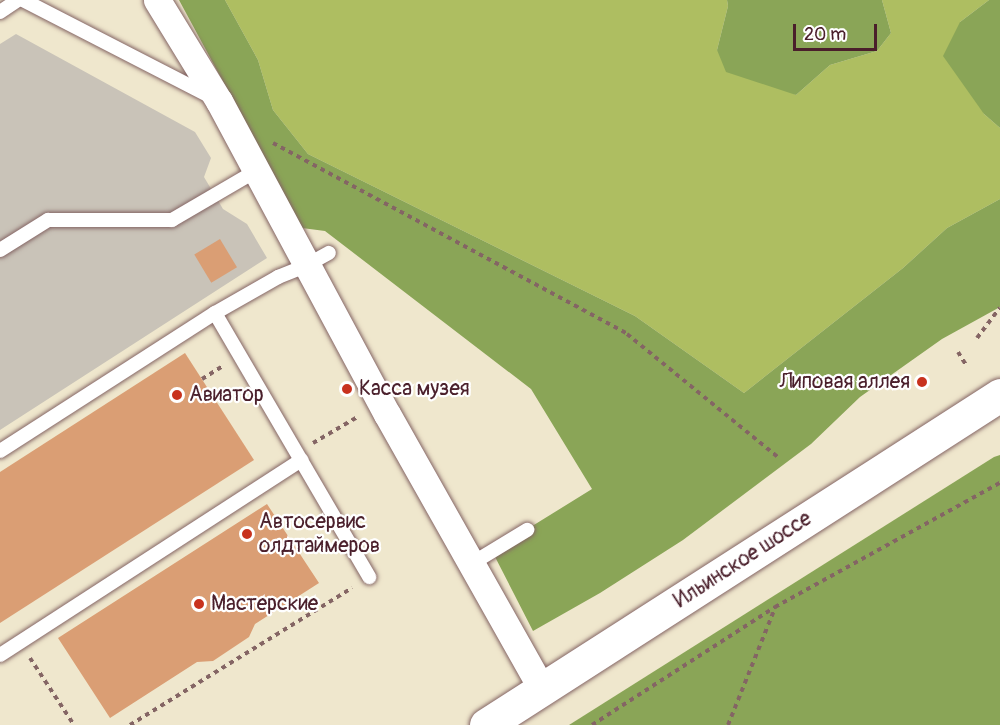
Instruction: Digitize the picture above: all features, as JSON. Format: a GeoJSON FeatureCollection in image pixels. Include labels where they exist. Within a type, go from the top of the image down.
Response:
{"type":"FeatureCollection","features":[{"type":"Feature","properties":{"kind":"main road","name":"Ильинское шоссе"},"geometry":{"type":"LineString","coordinates":[[486,725],[1000,395]]}},
{"type":"Feature","properties":{"kind":"street"},"geometry":{"type":"LineString","coordinates":[[157,0],[219,101],[256,171],[318,259],[381,404],[542,689]]}},
{"type":"Feature","properties":{"kind":"lane"},"geometry":{"type":"LineString","coordinates":[[0,12],[18,0]]}},
{"type":"Feature","properties":{"kind":"lane"},"geometry":{"type":"LineString","coordinates":[[23,0],[219,101]]}},
{"type":"Feature","properties":{"kind":"lane"},"geometry":{"type":"LineString","coordinates":[[0,250],[48,220],[172,220],[256,171]]}},
{"type":"Feature","properties":{"kind":"lane"},"geometry":{"type":"LineString","coordinates":[[0,451],[215,313],[278,277],[318,259]]}},
{"type":"Feature","properties":{"kind":"lane"},"geometry":{"type":"LineString","coordinates":[[215,313],[369,578]]}},
{"type":"Feature","properties":{"kind":"lane"},"geometry":{"type":"LineString","coordinates":[[0,656],[298,457]]}},
{"type":"Feature","properties":{"kind":"lane"},"geometry":{"type":"LineString","coordinates":[[471,564],[526,530]]}},
{"type":"Feature","properties":{"kind":"path"},"geometry":{"type":"LineString","coordinates":[[270,141],[627,334],[778,457]]}},
{"type":"Feature","properties":{"kind":"path"},"geometry":{"type":"LineString","coordinates":[[977,338],[1000,308]]}},
{"type":"Feature","properties":{"kind":"path"},"geometry":{"type":"LineString","coordinates":[[958,352],[966,365]]}},
{"type":"Feature","properties":{"kind":"path"},"geometry":{"type":"LineString","coordinates":[[298,457],[381,404]]}},
{"type":"Feature","properties":{"kind":"path"},"geometry":{"type":"LineString","coordinates":[[592,725],[775,607],[1000,483]]}},
{"type":"Feature","properties":{"kind":"path"},"geometry":{"type":"LineString","coordinates":[[130,725],[369,578]]}},
{"type":"Feature","properties":{"kind":"path"},"geometry":{"type":"LineString","coordinates":[[728,725],[775,607]]}},
{"type":"Feature","properties":{"kind":"path"},"geometry":{"type":"LineString","coordinates":[[20,642],[74,725]]}},
{"type":"Feature","properties":{"kind":"shaded area"},"geometry":{"type":"Polygon","coordinates":[[[16,34],[195,132],[211,158],[204,177],[223,209],[247,224],[267,258],[0,430],[0,44],[16,34]]]}},
{"type":"Feature","properties":{"kind":"green space"},"geometry":{"type":"Polygon","coordinates":[[[179,0],[225,0],[258,60],[273,110],[308,154],[635,316],[744,393],[903,268],[947,228],[1000,199],[1000,307],[942,339],[860,397],[811,444],[683,540],[600,593],[533,631],[492,551],[592,489],[531,389],[325,231],[302,228],[179,0]]]}},
{"type":"Feature","properties":{"kind":"green space"},"geometry":{"type":"Polygon","coordinates":[[[225,0],[727,0],[728,6],[717,50],[796,95],[830,65],[877,51],[891,33],[882,0],[989,0],[960,22],[984,114],[1000,128],[1000,199],[947,228],[903,268],[744,393],[635,316],[308,154],[273,110],[258,60],[225,0]]]}},
{"type":"Feature","properties":{"kind":"green space"},"geometry":{"type":"Polygon","coordinates":[[[727,0],[882,0],[891,33],[877,51],[830,65],[796,95],[726,72],[717,50],[728,6],[727,0]]]}},
{"type":"Feature","properties":{"kind":"green space"},"geometry":{"type":"Polygon","coordinates":[[[989,0],[1000,0],[1000,128],[984,114],[943,56],[960,22],[989,0]]]}},
{"type":"Feature","properties":{"kind":"green space"},"geometry":{"type":"Polygon","coordinates":[[[1000,455],[1000,725],[569,725],[994,457],[1000,455]]]}},
{"type":"Feature","properties":{"kind":"building"},"geometry":{"type":"Polygon","coordinates":[[[220,239],[237,267],[211,283],[194,254],[220,239]]]}},
{"type":"Feature","properties":{"kind":"building"},"geometry":{"type":"Polygon","coordinates":[[[185,353],[254,460],[0,623],[0,472],[185,353]]]}},
{"type":"Feature","properties":{"kind":"building","name":"Мастерские"},"geometry":{"type":"Polygon","coordinates":[[[267,504],[319,583],[255,624],[249,637],[213,661],[197,662],[110,718],[58,638],[267,504]]]}},
{"type":"Feature","properties":{"kind":"place","name":"Липовая аллея"},"geometry":{"type":"Point","coordinates":[922,382]}},
{"type":"Feature","properties":{"kind":"place","name":"Касса музея"},"geometry":{"type":"Point","coordinates":[347,389]}},
{"type":"Feature","properties":{"kind":"place","name":"Авиатор"},"geometry":{"type":"Point","coordinates":[177,395]}},
{"type":"Feature","properties":{"kind":"place","name":"Автосервис олдтаймеров"},"geometry":{"type":"Point","coordinates":[247,534]}},
{"type":"Feature","properties":{"kind":"place","name":"Мастерские"},"geometry":{"type":"Point","coordinates":[199,604]}}]}
